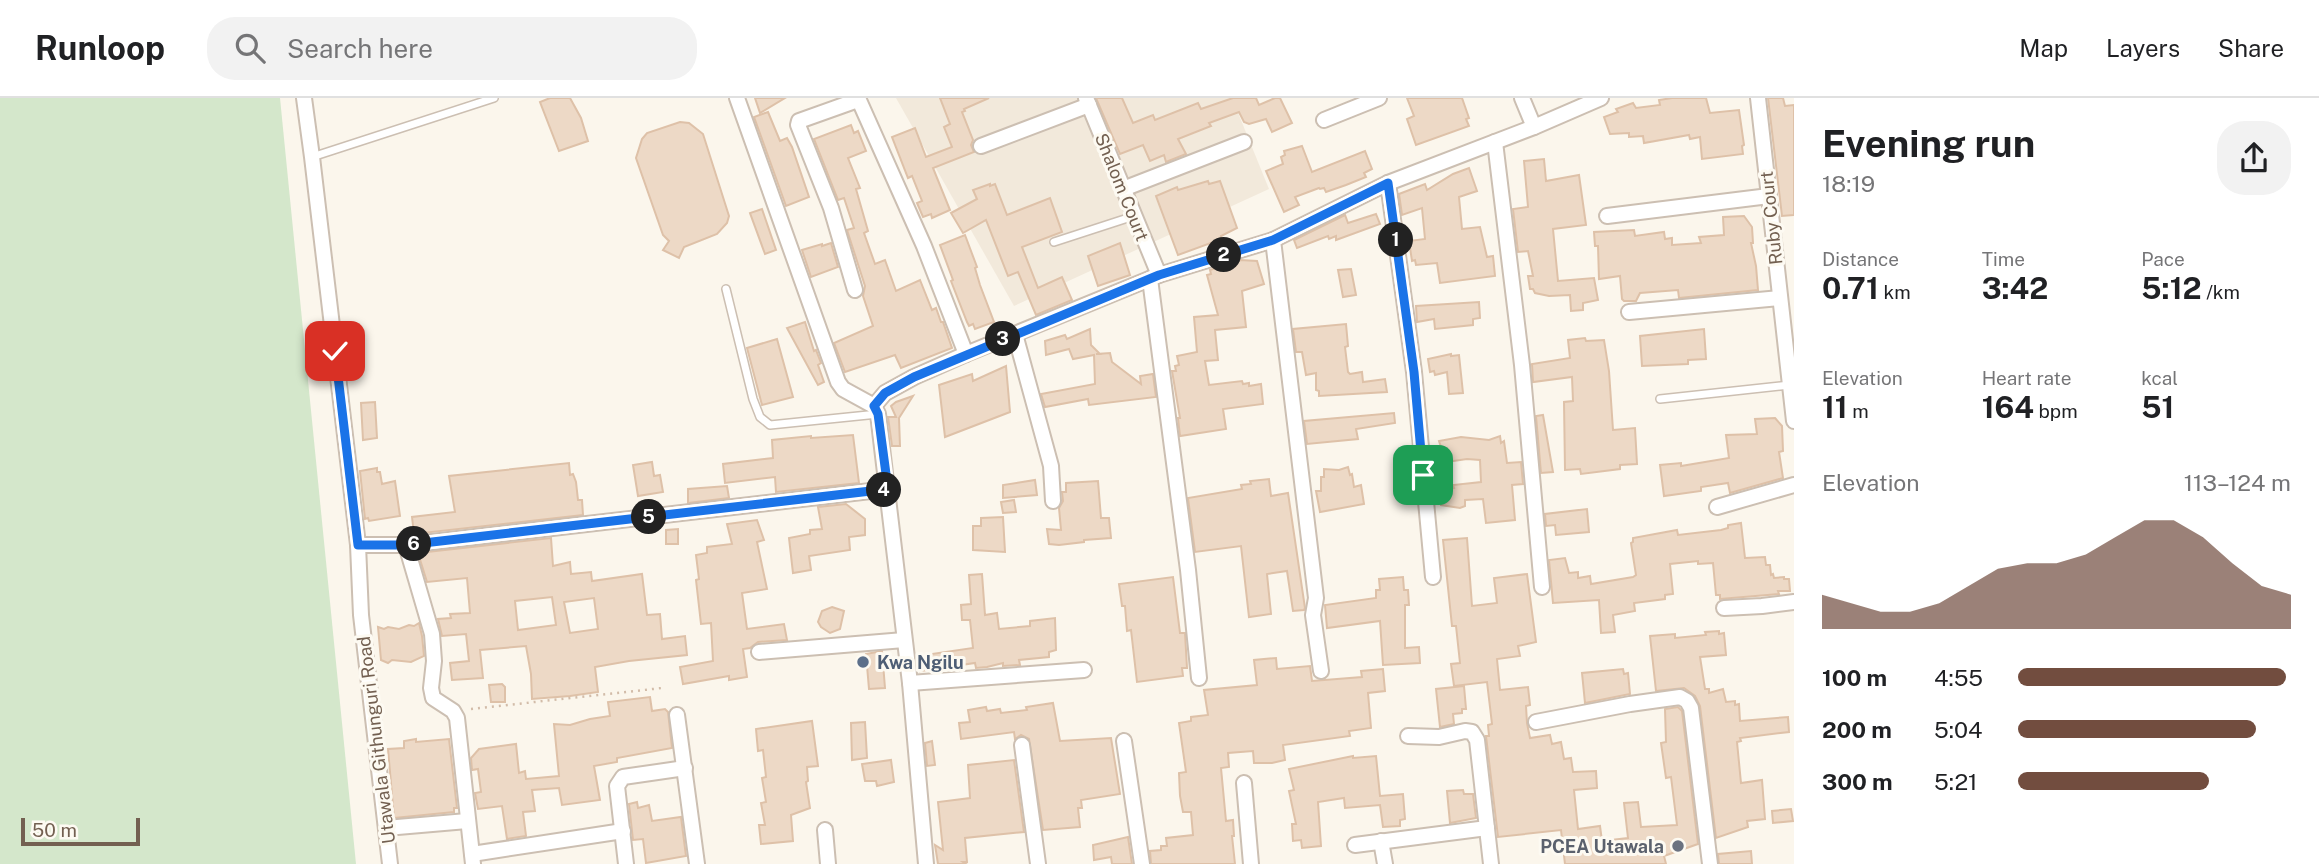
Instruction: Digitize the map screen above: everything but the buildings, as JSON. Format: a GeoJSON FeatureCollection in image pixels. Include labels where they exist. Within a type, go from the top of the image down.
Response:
{"type":"FeatureCollection","features":[{"type":"Feature","properties":{"kind":"street","name":"Utawala Githunguri Road"},"geometry":{"type":"LineString","coordinates":[[304,98],[358,545],[361,615],[390,864]]}},
{"type":"Feature","properties":{"kind":"street"},"geometry":{"type":"LineString","coordinates":[[737,98],[838,382],[876,410]]}},
{"type":"Feature","properties":{"kind":"street"},"geometry":{"type":"LineString","coordinates":[[1324,120],[1380,98]]}},
{"type":"Feature","properties":{"kind":"street"},"geometry":{"type":"LineString","coordinates":[[1522,98],[1534,127]]}},
{"type":"Feature","properties":{"kind":"street"},"geometry":{"type":"LineString","coordinates":[[926,864],[910,683],[888,489],[876,410],[885,393],[966,354],[1154,277],[1273,240],[1388,183],[1534,127],[1601,98]]}},
{"type":"Feature","properties":{"kind":"street","name":"Ruby Court"},"geometry":{"type":"LineString","coordinates":[[1758,98],[1794,421]]}},
{"type":"Feature","properties":{"kind":"street"},"geometry":{"type":"LineString","coordinates":[[855,290],[831,208],[798,125],[799,121],[858,99],[924,246],[966,354]]}},
{"type":"Feature","properties":{"kind":"street"},"geometry":{"type":"LineString","coordinates":[[981,146],[1087,101]]}},
{"type":"Feature","properties":{"kind":"street","name":"Shalom Court"},"geometry":{"type":"LineString","coordinates":[[1087,101],[1134,216],[1154,277],[1199,678]]}},
{"type":"Feature","properties":{"kind":"street"},"geometry":{"type":"LineString","coordinates":[[1123,189],[1244,142]]}},
{"type":"Feature","properties":{"kind":"street"},"geometry":{"type":"LineString","coordinates":[[1495,142],[1522,365],[1542,587]]}},
{"type":"Feature","properties":{"kind":"street"},"geometry":{"type":"LineString","coordinates":[[1388,183],[1414,372],[1433,578]]}},
{"type":"Feature","properties":{"kind":"street"},"geometry":{"type":"LineString","coordinates":[[1607,216],[1769,196]]}},
{"type":"Feature","properties":{"kind":"street"},"geometry":{"type":"LineString","coordinates":[[1273,240],[1316,598],[1313,615],[1321,671]]}},
{"type":"Feature","properties":{"kind":"street"},"geometry":{"type":"LineString","coordinates":[[1629,312],[1780,298]]}},
{"type":"Feature","properties":{"kind":"street"},"geometry":{"type":"LineString","coordinates":[[1015,334],[1051,466],[1054,501]]}},
{"type":"Feature","properties":{"kind":"street"},"geometry":{"type":"LineString","coordinates":[[1717,507],[1794,485]]}},
{"type":"Feature","properties":{"kind":"street"},"geometry":{"type":"LineString","coordinates":[[358,545],[406,545],[888,489]]}},
{"type":"Feature","properties":{"kind":"street"},"geometry":{"type":"LineString","coordinates":[[406,545],[432,635],[433,698],[453,711],[457,718],[472,859],[624,831]]}},
{"type":"Feature","properties":{"kind":"street"},"geometry":{"type":"LineString","coordinates":[[1724,608],[1794,602]]}},
{"type":"Feature","properties":{"kind":"street"},"geometry":{"type":"LineString","coordinates":[[759,652],[904,640]]}},
{"type":"Feature","properties":{"kind":"street"},"geometry":{"type":"LineString","coordinates":[[910,683],[1084,670]]}},
{"type":"Feature","properties":{"kind":"street"},"geometry":{"type":"LineString","coordinates":[[1536,722],[1680,697],[1688,701],[1710,864]]}},
{"type":"Feature","properties":{"kind":"street"},"geometry":{"type":"LineString","coordinates":[[677,715],[697,864]]}},
{"type":"Feature","properties":{"kind":"street"},"geometry":{"type":"LineString","coordinates":[[1408,736],[1439,737],[1472,732],[1477,740],[1491,864]]}},
{"type":"Feature","properties":{"kind":"street"},"geometry":{"type":"LineString","coordinates":[[1124,741],[1142,864]]}},
{"type":"Feature","properties":{"kind":"street"},"geometry":{"type":"LineString","coordinates":[[1022,746],[1038,864]]}},
{"type":"Feature","properties":{"kind":"street"},"geometry":{"type":"LineString","coordinates":[[626,864],[618,781],[623,777],[685,768]]}},
{"type":"Feature","properties":{"kind":"street"},"geometry":{"type":"LineString","coordinates":[[1244,783],[1251,864]]}},
{"type":"Feature","properties":{"kind":"street"},"geometry":{"type":"LineString","coordinates":[[386,828],[467,821]]}},
{"type":"Feature","properties":{"kind":"street"},"geometry":{"type":"LineString","coordinates":[[1355,845],[1486,828]]}},
{"type":"Feature","properties":{"kind":"street"},"geometry":{"type":"LineString","coordinates":[[825,830],[828,864]]}},
{"type":"Feature","properties":{"kind":"street"},"geometry":{"type":"LineString","coordinates":[[1381,841],[1385,864]]}},
{"type":"Feature","properties":{"kind":"lane"},"geometry":{"type":"LineString","coordinates":[[313,157],[494,98]]}},
{"type":"Feature","properties":{"kind":"lane"},"geometry":{"type":"LineString","coordinates":[[1054,242],[1134,216]]}},
{"type":"Feature","properties":{"kind":"lane"},"geometry":{"type":"LineString","coordinates":[[726,289],[753,399],[764,422],[771,425],[876,410]]}},
{"type":"Feature","properties":{"kind":"lane"},"geometry":{"type":"LineString","coordinates":[[1660,399],[1790,385]]}},
{"type":"Feature","properties":{"kind":"path"},"geometry":{"type":"LineString","coordinates":[[453,711],[662,688]]}},
{"type":"Feature","properties":{"kind":"shaded area"},"geometry":{"type":"Polygon","coordinates":[[[896,98],[1232,98],[1269,189],[1014,306],[896,98]]]}},
{"type":"Feature","properties":{"kind":"green space"},"geometry":{"type":"Polygon","coordinates":[[[0,98],[280,98],[356,864],[0,864],[0,98]]]}},
{"type":"Feature","properties":{"kind":"place","name":"Kwa Ngilu"},"geometry":{"type":"Point","coordinates":[863,662]}},
{"type":"Feature","properties":{"kind":"place","name":"PCEA Utawala"},"geometry":{"type":"Point","coordinates":[1678,846]}},
{"type":"Feature","properties":{"kind":"route"},"geometry":{"type":"LineString","coordinates":[[335,351],[358,545],[406,545],[888,489],[878,414],[874,406],[885,393],[966,354],[1159,275],[1273,240],[1388,183],[1414,372],[1423,475]]}}]}
